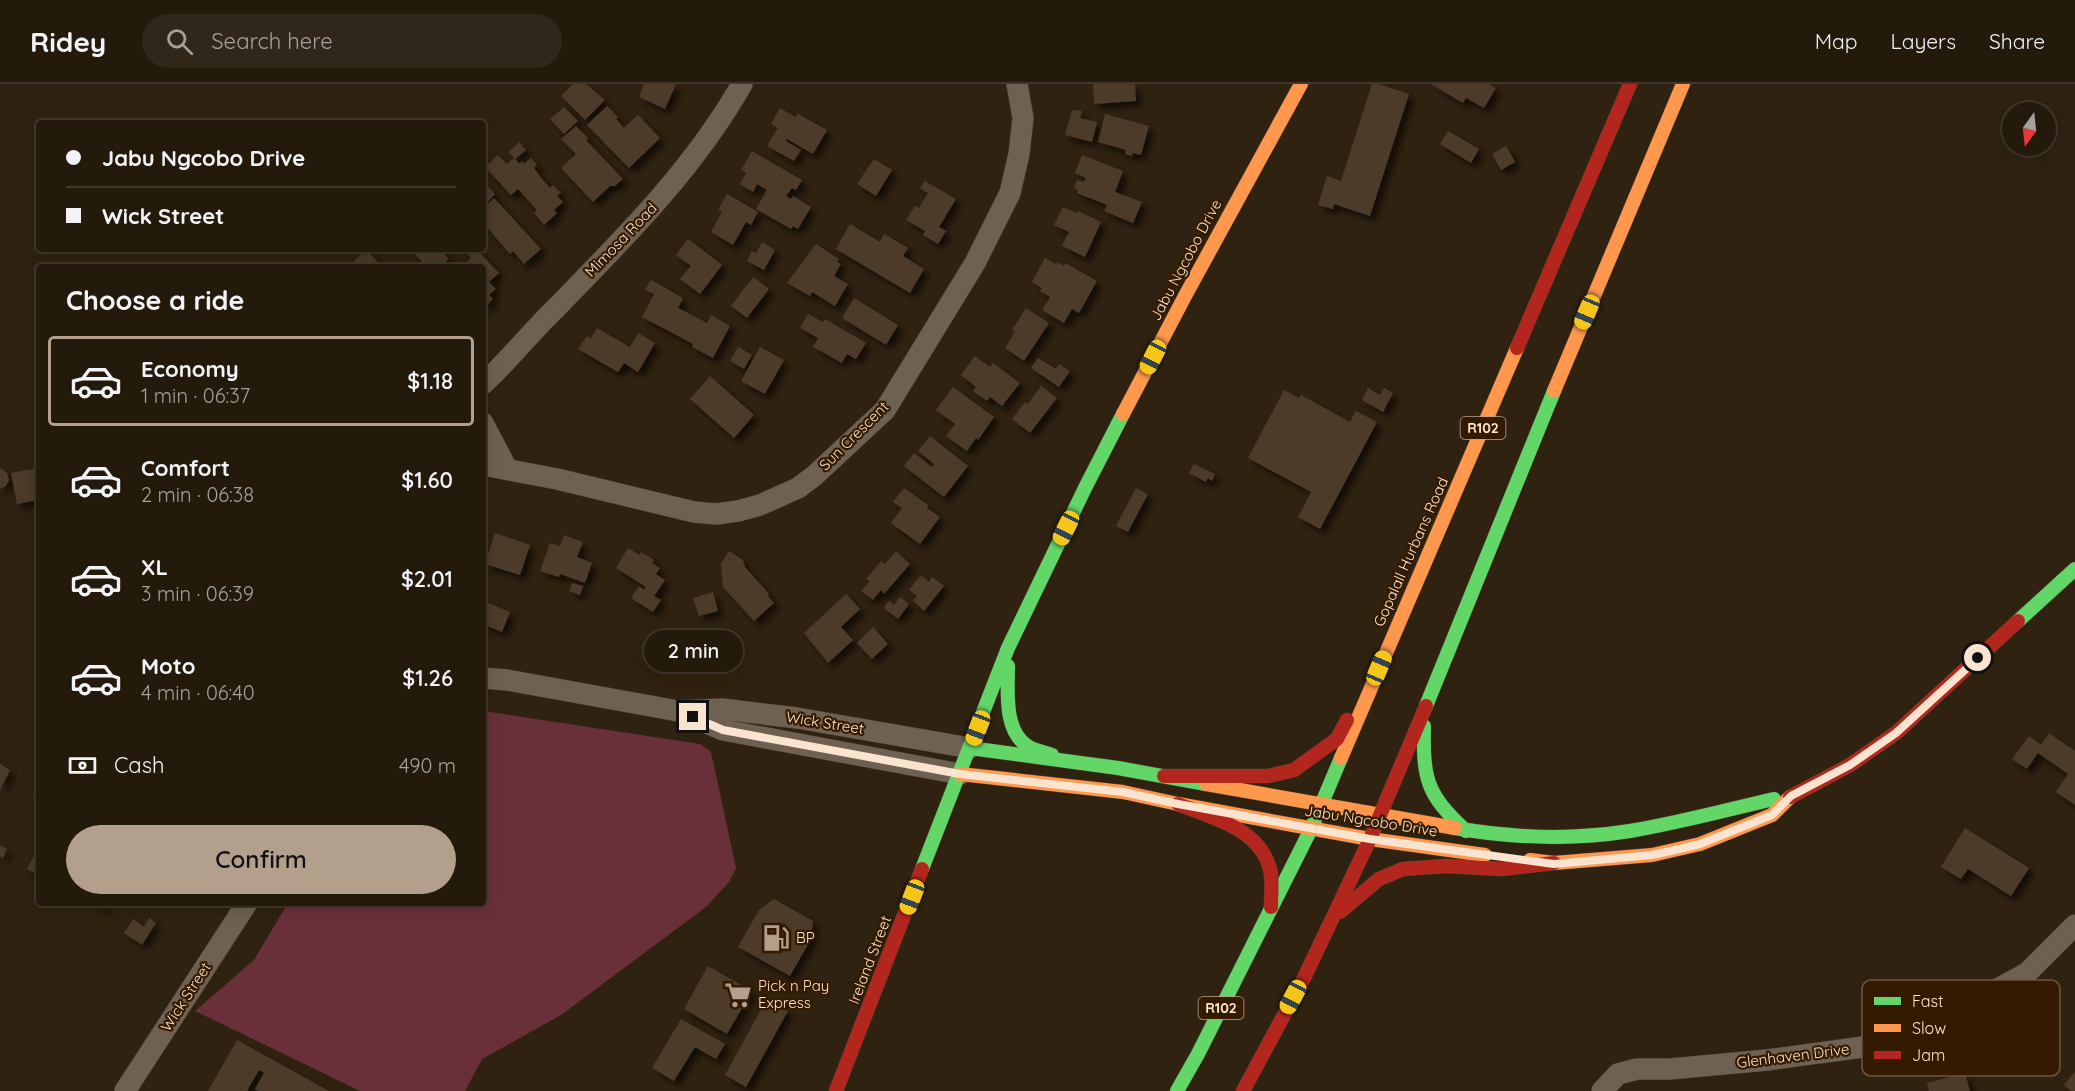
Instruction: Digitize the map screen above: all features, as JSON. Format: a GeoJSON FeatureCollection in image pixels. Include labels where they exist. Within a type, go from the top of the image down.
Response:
{"type":"FeatureCollection","features":[{"type":"Feature","properties":{"kind":"main road","name":"Jabu Ngcobo Drive"},"geometry":{"type":"LineString","coordinates":[[1301,84],[1190,286],[1090,478],[1008,648],[960,774],[1123,792],[1370,839],[1554,864],[1652,855],[1700,844],[1772,815],[1791,796]]}},
{"type":"Feature","properties":{"kind":"main road","name":"Gopalall Hurbans Road"},"geometry":{"type":"LineString","coordinates":[[1177,1091],[1311,829],[1630,84]]}},
{"type":"Feature","properties":{"kind":"main road"},"geometry":{"type":"LineString","coordinates":[[1243,1091],[1304,978],[1370,839],[1424,712],[1556,385],[1683,84]]}},
{"type":"Feature","properties":{"kind":"main road","name":"Jabu Ngcobo Drive"},"geometry":{"type":"LineString","coordinates":[[970,748],[1118,768],[1489,834],[1568,837],[1629,831],[1791,796],[1850,765],[1896,733],[2075,568]]}},
{"type":"Feature","properties":{"kind":"main road"},"geometry":{"type":"LineString","coordinates":[[1164,776],[1268,776],[1294,770],[1337,739],[1397,627]]}},
{"type":"Feature","properties":{"kind":"main road"},"geometry":{"type":"LineString","coordinates":[[1008,648],[1008,709],[1019,736],[1028,746],[1072,763]]}},
{"type":"Feature","properties":{"kind":"main road"},"geometry":{"type":"LineString","coordinates":[[1424,712],[1425,780],[1433,798],[1466,831]]}},
{"type":"Feature","properties":{"kind":"main road","name":"Ireland Street"},"geometry":{"type":"LineString","coordinates":[[836,1091],[960,774]]}},
{"type":"Feature","properties":{"kind":"main road"},"geometry":{"type":"LineString","coordinates":[[1178,804],[1239,828],[1256,841],[1270,869],[1271,909]]}},
{"type":"Feature","properties":{"kind":"main road"},"geometry":{"type":"LineString","coordinates":[[1329,922],[1379,879],[1403,869],[1445,866],[1502,869],[1554,864]]}},
{"type":"Feature","properties":{"kind":"street","name":"Mimosa Road"},"geometry":{"type":"LineString","coordinates":[[486,381],[656,204],[697,154],[742,84]]}},
{"type":"Feature","properties":{"kind":"street","name":"Sun Crescent"},"geometry":{"type":"LineString","coordinates":[[486,466],[557,479],[671,508],[717,514],[760,505],[798,488],[885,410],[975,263],[1010,193],[1019,154],[1023,118],[1017,84]]}},
{"type":"Feature","properties":{"kind":"street"},"geometry":{"type":"LineString","coordinates":[[486,429],[507,469]]}},
{"type":"Feature","properties":{"kind":"street","name":"Wick Street"},"geometry":{"type":"LineString","coordinates":[[486,678],[507,680],[678,711],[722,710],[797,718],[970,748]]}},
{"type":"Feature","properties":{"kind":"street","name":"Wick Street"},"geometry":{"type":"LineString","coordinates":[[678,711],[723,730],[960,774]]}},
{"type":"Feature","properties":{"kind":"street","name":"Wick Street"},"geometry":{"type":"LineString","coordinates":[[125,1091],[245,906]]}},
{"type":"Feature","properties":{"kind":"street","name":"Glenhaven Drive"},"geometry":{"type":"LineString","coordinates":[[2014,980],[2027,973],[2075,926]]}},
{"type":"Feature","properties":{"kind":"street","name":"Glenhaven Drive"},"geometry":{"type":"LineString","coordinates":[[1602,1091],[1618,1074],[1637,1069],[1710,1066],[1862,1046]]}},
{"type":"Feature","properties":{"kind":"shaded area"},"geometry":{"type":"Polygon","coordinates":[[[486,711],[700,744],[711,752],[736,868],[729,882],[706,907],[561,1015],[482,1059],[465,1091],[360,1091],[195,1011],[254,960],[286,906],[486,906],[486,711]]]}},
{"type":"Feature","properties":{"kind":"building"},"geometry":{"type":"Polygon","coordinates":[[[573,84],[586,84],[605,100],[585,120],[561,96],[573,84]]]}},
{"type":"Feature","properties":{"kind":"building"},"geometry":{"type":"Polygon","coordinates":[[[644,84],[676,84],[665,109],[639,97],[644,84]]]}},
{"type":"Feature","properties":{"kind":"building"},"geometry":{"type":"Polygon","coordinates":[[[1093,84],[1135,84],[1136,101],[1094,104],[1093,84]]]}},
{"type":"Feature","properties":{"kind":"building"},"geometry":{"type":"Polygon","coordinates":[[[1372,84],[1409,94],[1370,216],[1334,204],[1333,209],[1318,205],[1327,176],[1341,181],[1372,84]]]}},
{"type":"Feature","properties":{"kind":"building"},"geometry":{"type":"Polygon","coordinates":[[[1431,84],[1489,84],[1496,88],[1484,108],[1466,98],[1463,103],[1431,84]]]}},
{"type":"Feature","properties":{"kind":"building"},"geometry":{"type":"Polygon","coordinates":[[[607,106],[618,117],[616,119],[624,128],[638,115],[660,138],[629,168],[587,125],[607,106]]]}},
{"type":"Feature","properties":{"kind":"building"},"geometry":{"type":"Polygon","coordinates":[[[564,107],[578,121],[564,134],[550,119],[564,107]]]}},
{"type":"Feature","properties":{"kind":"building"},"geometry":{"type":"Polygon","coordinates":[[[780,108],[795,117],[798,114],[827,130],[813,154],[787,139],[786,141],[801,150],[794,161],[767,146],[778,128],[771,124],[780,108]]]}},
{"type":"Feature","properties":{"kind":"building"},"geometry":{"type":"Polygon","coordinates":[[[1072,110],[1082,111],[1080,118],[1097,122],[1092,142],[1065,135],[1072,110]]]}},
{"type":"Feature","properties":{"kind":"building"},"geometry":{"type":"Polygon","coordinates":[[[1105,114],[1149,126],[1141,155],[1125,154],[1126,150],[1098,142],[1105,114]]]}},
{"type":"Feature","properties":{"kind":"building"},"geometry":{"type":"Polygon","coordinates":[[[576,126],[588,138],[586,140],[623,179],[615,186],[610,186],[593,202],[561,168],[576,154],[561,139],[576,126]]]}},
{"type":"Feature","properties":{"kind":"building"},"geometry":{"type":"Polygon","coordinates":[[[1448,131],[1479,149],[1471,163],[1440,144],[1448,131]]]}},
{"type":"Feature","properties":{"kind":"building"},"geometry":{"type":"Polygon","coordinates":[[[519,142],[526,150],[515,159],[509,152],[519,142]]]}},
{"type":"Feature","properties":{"kind":"building"},"geometry":{"type":"Polygon","coordinates":[[[1506,146],[1515,162],[1501,170],[1492,154],[1506,146]]]}},
{"type":"Feature","properties":{"kind":"building"},"geometry":{"type":"Polygon","coordinates":[[[752,151],[802,180],[796,190],[792,188],[786,196],[791,199],[793,196],[811,207],[798,229],[793,226],[791,229],[756,209],[767,190],[757,184],[753,192],[740,184],[746,173],[741,170],[752,151]]]}},
{"type":"Feature","properties":{"kind":"building"},"geometry":{"type":"Polygon","coordinates":[[[498,155],[507,164],[514,158],[520,164],[522,161],[524,164],[531,158],[537,165],[534,168],[543,180],[550,188],[553,185],[561,193],[557,196],[563,202],[554,210],[557,213],[544,225],[534,213],[537,210],[518,189],[511,195],[486,166],[498,155]]]}},
{"type":"Feature","properties":{"kind":"building"},"geometry":{"type":"Polygon","coordinates":[[[1082,155],[1123,171],[1115,192],[1142,202],[1133,223],[1104,211],[1107,205],[1077,193],[1078,190],[1074,188],[1077,180],[1084,182],[1086,178],[1075,173],[1082,155]]]}},
{"type":"Feature","properties":{"kind":"building"},"geometry":{"type":"Polygon","coordinates":[[[874,159],[892,170],[876,196],[857,184],[874,159]]]}},
{"type":"Feature","properties":{"kind":"building"},"geometry":{"type":"Polygon","coordinates":[[[925,181],[956,199],[939,227],[946,231],[938,244],[923,235],[925,231],[906,220],[915,206],[919,208],[928,193],[920,188],[925,181]]]}},
{"type":"Feature","properties":{"kind":"building"},"geometry":{"type":"Polygon","coordinates":[[[486,185],[495,194],[486,204],[486,185]]]}},
{"type":"Feature","properties":{"kind":"building"},"geometry":{"type":"Polygon","coordinates":[[[727,194],[758,212],[751,225],[746,222],[733,245],[711,232],[722,212],[718,210],[727,194]]]}},
{"type":"Feature","properties":{"kind":"building"},"geometry":{"type":"Polygon","coordinates":[[[494,198],[541,249],[524,264],[513,251],[510,254],[486,226],[486,206],[494,198]]]}},
{"type":"Feature","properties":{"kind":"building"},"geometry":{"type":"Polygon","coordinates":[[[1063,207],[1101,222],[1085,257],[1062,246],[1069,232],[1054,225],[1063,207]]]}},
{"type":"Feature","properties":{"kind":"building"},"geometry":{"type":"Polygon","coordinates":[[[850,224],[880,242],[884,234],[908,248],[903,256],[924,269],[910,293],[836,249],[850,224]]]}},
{"type":"Feature","properties":{"kind":"building"},"geometry":{"type":"Polygon","coordinates":[[[688,239],[722,265],[700,294],[680,279],[691,266],[676,255],[688,239]]]}},
{"type":"Feature","properties":{"kind":"building"},"geometry":{"type":"Polygon","coordinates":[[[762,242],[775,250],[764,270],[747,261],[752,251],[756,253],[762,242]]]}},
{"type":"Feature","properties":{"kind":"building"},"geometry":{"type":"Polygon","coordinates":[[[816,244],[839,259],[837,262],[841,264],[834,276],[848,284],[835,306],[812,292],[810,296],[787,283],[816,244]]]}},
{"type":"Feature","properties":{"kind":"building"},"geometry":{"type":"Polygon","coordinates":[[[364,252],[368,252],[380,264],[351,264],[364,252]]]}},
{"type":"Feature","properties":{"kind":"building"},"geometry":{"type":"Polygon","coordinates":[[[413,252],[442,252],[449,259],[443,264],[424,264],[413,252]]]}},
{"type":"Feature","properties":{"kind":"building"},"geometry":{"type":"Polygon","coordinates":[[[466,252],[479,252],[499,273],[489,282],[496,289],[489,295],[493,299],[486,306],[486,264],[464,264],[471,258],[466,252]]]}},
{"type":"Feature","properties":{"kind":"building"},"geometry":{"type":"Polygon","coordinates":[[[1045,258],[1064,266],[1065,263],[1097,281],[1079,313],[1072,309],[1064,323],[1042,310],[1050,297],[1032,282],[1045,258]]]}},
{"type":"Feature","properties":{"kind":"building"},"geometry":{"type":"Polygon","coordinates":[[[753,277],[769,289],[747,318],[731,306],[753,277]]]}},
{"type":"Feature","properties":{"kind":"building"},"geometry":{"type":"Polygon","coordinates":[[[651,280],[683,298],[678,308],[707,323],[711,315],[730,326],[713,358],[692,347],[693,344],[642,317],[654,294],[645,290],[651,280]]]}},
{"type":"Feature","properties":{"kind":"building"},"geometry":{"type":"Polygon","coordinates":[[[854,298],[898,325],[886,345],[842,318],[854,298]]]}},
{"type":"Feature","properties":{"kind":"building"},"geometry":{"type":"Polygon","coordinates":[[[1026,308],[1049,323],[1024,361],[1005,348],[1015,332],[1012,330],[1026,308]]]}},
{"type":"Feature","properties":{"kind":"building"},"geometry":{"type":"Polygon","coordinates":[[[808,314],[823,322],[825,319],[866,343],[856,359],[847,354],[842,363],[813,347],[818,338],[800,328],[808,314]]]}},
{"type":"Feature","properties":{"kind":"building"},"geometry":{"type":"Polygon","coordinates":[[[597,328],[630,347],[638,333],[655,343],[638,372],[624,363],[618,372],[578,349],[587,336],[591,338],[597,328]]]}},
{"type":"Feature","properties":{"kind":"building"},"geometry":{"type":"Polygon","coordinates":[[[738,347],[752,355],[744,369],[730,361],[738,347]]]}},
{"type":"Feature","properties":{"kind":"building"},"geometry":{"type":"Polygon","coordinates":[[[760,347],[784,360],[765,394],[741,381],[760,347]]]}},
{"type":"Feature","properties":{"kind":"building"},"geometry":{"type":"Polygon","coordinates":[[[975,356],[990,367],[993,363],[1020,383],[1002,406],[990,397],[987,401],[973,391],[976,387],[961,375],[975,356]]]}},
{"type":"Feature","properties":{"kind":"building"},"geometry":{"type":"Polygon","coordinates":[[[1038,358],[1056,369],[1059,364],[1070,371],[1059,387],[1031,368],[1038,358]]]}},
{"type":"Feature","properties":{"kind":"building"},"geometry":{"type":"Polygon","coordinates":[[[710,376],[754,415],[734,438],[690,399],[710,376]]]}},
{"type":"Feature","properties":{"kind":"building"},"geometry":{"type":"Polygon","coordinates":[[[1041,386],[1057,398],[1030,433],[1012,419],[1025,402],[1028,404],[1041,386]]]}},
{"type":"Feature","properties":{"kind":"building"},"geometry":{"type":"Polygon","coordinates":[[[953,387],[994,417],[967,451],[946,436],[955,424],[936,410],[953,387]]]}},
{"type":"Feature","properties":{"kind":"building"},"geometry":{"type":"Polygon","coordinates":[[[1368,388],[1380,395],[1384,388],[1393,393],[1383,412],[1362,400],[1368,388]]]}},
{"type":"Feature","properties":{"kind":"building"},"geometry":{"type":"Polygon","coordinates":[[[1284,390],[1299,398],[1301,395],[1350,422],[1356,411],[1377,422],[1320,529],[1298,517],[1311,492],[1248,458],[1284,390]]]}},
{"type":"Feature","properties":{"kind":"building"},"geometry":{"type":"Polygon","coordinates":[[[930,436],[968,466],[944,497],[904,466],[914,453],[932,467],[934,464],[918,451],[930,436]]]}},
{"type":"Feature","properties":{"kind":"building"},"geometry":{"type":"Polygon","coordinates":[[[1194,464],[1215,474],[1212,481],[1208,478],[1206,482],[1189,473],[1194,464]]]}},
{"type":"Feature","properties":{"kind":"building"},"geometry":{"type":"Polygon","coordinates":[[[0,468],[7,473],[9,480],[6,486],[0,489],[0,468]]]}},
{"type":"Feature","properties":{"kind":"building"},"geometry":{"type":"Polygon","coordinates":[[[36,468],[36,501],[17,504],[11,473],[36,468]]]}},
{"type":"Feature","properties":{"kind":"building"},"geometry":{"type":"Polygon","coordinates":[[[904,488],[928,505],[927,508],[940,517],[920,544],[891,523],[902,508],[893,502],[904,488]]]}},
{"type":"Feature","properties":{"kind":"building"},"geometry":{"type":"Polygon","coordinates":[[[1136,488],[1148,494],[1128,532],[1116,526],[1136,488]]]}},
{"type":"Feature","properties":{"kind":"building"},"geometry":{"type":"Polygon","coordinates":[[[495,533],[530,545],[520,575],[486,564],[495,533]]]}},
{"type":"Feature","properties":{"kind":"building"},"geometry":{"type":"Polygon","coordinates":[[[564,535],[583,542],[577,557],[592,563],[585,583],[560,574],[559,577],[540,571],[550,543],[560,546],[564,535]]]}},
{"type":"Feature","properties":{"kind":"building"},"geometry":{"type":"Polygon","coordinates":[[[628,548],[640,555],[641,552],[654,560],[652,563],[660,568],[656,574],[665,580],[654,596],[661,600],[653,612],[631,598],[639,586],[644,590],[646,587],[616,568],[628,548]]]}},
{"type":"Feature","properties":{"kind":"building"},"geometry":{"type":"Polygon","coordinates":[[[729,551],[743,560],[745,567],[774,603],[754,621],[723,587],[721,564],[729,551]]]}},
{"type":"Feature","properties":{"kind":"building"},"geometry":{"type":"Polygon","coordinates":[[[896,551],[910,564],[884,594],[881,590],[873,600],[861,591],[870,581],[866,579],[881,561],[885,564],[896,551]]]}},
{"type":"Feature","properties":{"kind":"building"},"geometry":{"type":"Polygon","coordinates":[[[921,575],[929,582],[932,577],[944,586],[924,611],[913,601],[917,596],[909,590],[921,575]]]}},
{"type":"Feature","properties":{"kind":"building"},"geometry":{"type":"Polygon","coordinates":[[[572,583],[583,586],[580,595],[569,591],[572,583]]]}},
{"type":"Feature","properties":{"kind":"building"},"geometry":{"type":"Polygon","coordinates":[[[713,592],[718,611],[699,616],[693,598],[713,592]]]}},
{"type":"Feature","properties":{"kind":"building"},"geometry":{"type":"Polygon","coordinates":[[[846,594],[860,609],[841,627],[853,640],[828,663],[804,633],[846,594]]]}},
{"type":"Feature","properties":{"kind":"building"},"geometry":{"type":"Polygon","coordinates":[[[900,597],[909,604],[898,619],[884,608],[889,601],[894,605],[900,597]]]}},
{"type":"Feature","properties":{"kind":"building"},"geometry":{"type":"Polygon","coordinates":[[[486,602],[510,612],[502,632],[486,625],[486,602]]]}},
{"type":"Feature","properties":{"kind":"building"},"geometry":{"type":"Polygon","coordinates":[[[873,627],[888,644],[872,659],[857,643],[873,627]]]}},
{"type":"Feature","properties":{"kind":"building"},"geometry":{"type":"Polygon","coordinates":[[[2049,733],[2075,751],[2075,805],[2056,792],[2068,774],[2038,753],[2027,769],[2012,759],[2029,736],[2041,745],[2049,733]]]}},
{"type":"Feature","properties":{"kind":"building"},"geometry":{"type":"Polygon","coordinates":[[[0,764],[10,770],[0,790],[0,764]]]}},
{"type":"Feature","properties":{"kind":"building"},"geometry":{"type":"Polygon","coordinates":[[[1965,828],[2029,868],[2011,896],[1968,869],[1961,879],[1941,867],[1965,828]]]}},
{"type":"Feature","properties":{"kind":"building"},"geometry":{"type":"Polygon","coordinates":[[[0,845],[7,849],[3,858],[0,856],[0,845]]]}},
{"type":"Feature","properties":{"kind":"building"},"geometry":{"type":"Polygon","coordinates":[[[36,852],[36,873],[27,869],[36,852]]]}},
{"type":"Feature","properties":{"kind":"building"},"geometry":{"type":"Polygon","coordinates":[[[774,899],[813,921],[811,939],[790,976],[738,947],[759,910],[774,899]]]}},
{"type":"Feature","properties":{"kind":"building"},"geometry":{"type":"Polygon","coordinates":[[[149,918],[156,923],[142,945],[124,933],[133,919],[144,927],[149,918]]]}},
{"type":"Feature","properties":{"kind":"building"},"geometry":{"type":"Polygon","coordinates":[[[708,966],[752,991],[727,1034],[684,1009],[708,966]]]}},
{"type":"Feature","properties":{"kind":"building"},"geometry":{"type":"Polygon","coordinates":[[[767,999],[788,1011],[746,1087],[725,1075],[767,999]]]}},
{"type":"Feature","properties":{"kind":"building"},"geometry":{"type":"Polygon","coordinates":[[[681,1019],[725,1044],[716,1059],[695,1047],[674,1081],[652,1068],[681,1019]]]}},
{"type":"Feature","properties":{"kind":"building"},"geometry":{"type":"Polygon","coordinates":[[[237,1040],[329,1091],[259,1091],[255,1089],[264,1073],[259,1070],[247,1091],[208,1091],[237,1040]]]}},
{"type":"Feature","properties":{"kind":"building"},"geometry":{"type":"Polygon","coordinates":[[[2075,1071],[2075,1091],[2071,1091],[2064,1085],[2075,1071]]]}},
{"type":"Feature","properties":{"kind":"building"},"geometry":{"type":"Polygon","coordinates":[[[1954,1076],[1966,1076],[1970,1091],[1929,1091],[1927,1083],[1954,1076]]]}},
{"type":"Feature","properties":{"kind":"traffic: fast"},"geometry":{"type":"LineString","coordinates":[[1426,706],[1554,391]]}},
{"type":"Feature","properties":{"kind":"traffic: fast"},"geometry":{"type":"LineString","coordinates":[[922,869],[1008,648],[1123,414]]}},
{"type":"Feature","properties":{"kind":"traffic: fast"},"geometry":{"type":"LineString","coordinates":[[2018,621],[2075,569]]}},
{"type":"Feature","properties":{"kind":"traffic: fast"},"geometry":{"type":"LineString","coordinates":[[1008,666],[1009,710],[1015,732],[1029,747],[1052,755]]}},
{"type":"Feature","properties":{"kind":"traffic: fast"},"geometry":{"type":"LineString","coordinates":[[1424,726],[1426,773],[1430,784],[1442,806],[1466,831]]}},
{"type":"Feature","properties":{"kind":"traffic: fast"},"geometry":{"type":"LineString","coordinates":[[970,748],[1118,768],[1206,784]]}},
{"type":"Feature","properties":{"kind":"traffic: fast"},"geometry":{"type":"LineString","coordinates":[[1177,1091],[1198,1054],[1311,829],[1341,758]]}},
{"type":"Feature","properties":{"kind":"traffic: fast"},"geometry":{"type":"LineString","coordinates":[[1455,828],[1542,837],[1587,836],[1666,824],[1774,799]]}},
{"type":"Feature","properties":{"kind":"traffic: slow"},"geometry":{"type":"LineString","coordinates":[[1123,414],[1301,84]]}},
{"type":"Feature","properties":{"kind":"traffic: slow"},"geometry":{"type":"LineString","coordinates":[[1554,391],[1683,84]]}},
{"type":"Feature","properties":{"kind":"traffic: slow"},"geometry":{"type":"LineString","coordinates":[[1341,758],[1517,348]]}},
{"type":"Feature","properties":{"kind":"traffic: slow"},"geometry":{"type":"LineString","coordinates":[[960,774],[1123,792],[1370,839],[1485,855]]}},
{"type":"Feature","properties":{"kind":"traffic: slow"},"geometry":{"type":"LineString","coordinates":[[1206,784],[1455,828]]}},
{"type":"Feature","properties":{"kind":"traffic: slow"},"geometry":{"type":"LineString","coordinates":[[1530,860],[1554,863],[1652,855],[1700,844],[1772,815],[1790,797]]}},
{"type":"Feature","properties":{"kind":"traffic: jam"},"geometry":{"type":"LineString","coordinates":[[1517,348],[1630,84]]}},
{"type":"Feature","properties":{"kind":"traffic: jam"},"geometry":{"type":"LineString","coordinates":[[1790,797],[1850,765],[1896,733],[2018,621]]}},
{"type":"Feature","properties":{"kind":"traffic: jam"},"geometry":{"type":"LineString","coordinates":[[1243,1091],[1304,978],[1370,839],[1426,706]]}},
{"type":"Feature","properties":{"kind":"traffic: jam"},"geometry":{"type":"LineString","coordinates":[[1164,776],[1268,776],[1294,770],[1337,739],[1347,720]]}},
{"type":"Feature","properties":{"kind":"traffic: jam"},"geometry":{"type":"LineString","coordinates":[[1178,804],[1233,826],[1256,844],[1270,869],[1271,907]]}},
{"type":"Feature","properties":{"kind":"traffic: jam"},"geometry":{"type":"LineString","coordinates":[[1340,912],[1379,879],[1403,869],[1445,866],[1502,869],[1554,863]]}},
{"type":"Feature","properties":{"kind":"traffic: jam"},"geometry":{"type":"LineString","coordinates":[[836,1091],[922,869]]}},
{"type":"Feature","properties":{"kind":"place","name":"BP"},"geometry":{"type":"Point","coordinates":[776,938]}},
{"type":"Feature","properties":{"kind":"place","name":"Pick n Pay Express"},"geometry":{"type":"Point","coordinates":[738,995]}},
{"type":"Feature","properties":{"kind":"route"},"geometry":{"type":"LineString","coordinates":[[693,717],[723,730],[960,774],[1123,792],[1370,839],[1554,864],[1652,855],[1684,848],[1700,844],[1772,815],[1791,796],[1850,765],[1896,733],[1978,658]]}}]}
